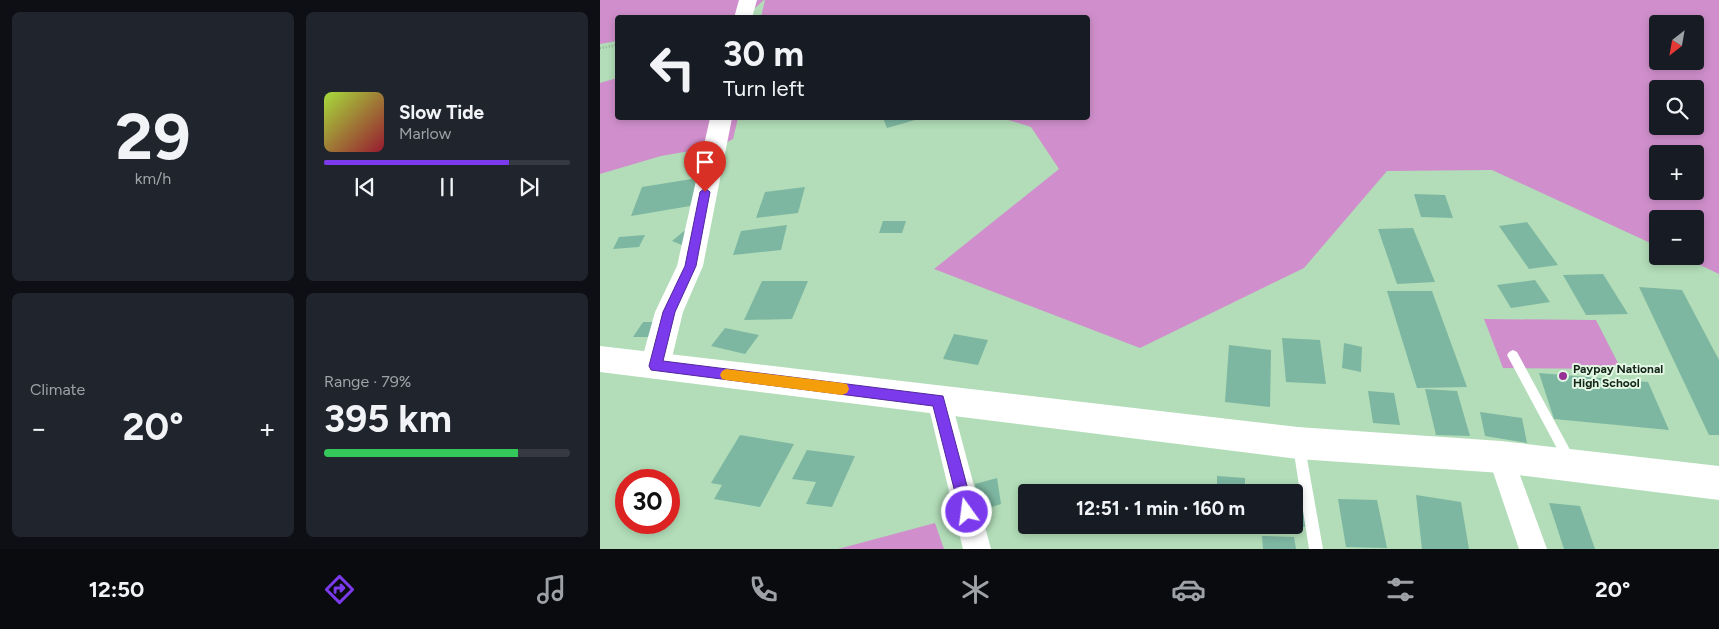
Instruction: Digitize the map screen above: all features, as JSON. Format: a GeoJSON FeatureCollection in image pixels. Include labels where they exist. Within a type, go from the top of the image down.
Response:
{"type":"FeatureCollection","features":[{"type":"Feature","properties":{"kind":"main road"},"geometry":{"type":"LineString","coordinates":[[600,359],[1298,444],[1502,457],[1719,483]]}},
{"type":"Feature","properties":{"kind":"street"},"geometry":{"type":"LineString","coordinates":[[744,15],[748,0]]}},
{"type":"Feature","properties":{"kind":"street"},"geometry":{"type":"LineString","coordinates":[[655,366],[669,312],[690,266],[721,120]]}},
{"type":"Feature","properties":{"kind":"street"},"geometry":{"type":"LineString","coordinates":[[939,400],[976,549]]}},
{"type":"Feature","properties":{"kind":"street"},"geometry":{"type":"LineString","coordinates":[[1502,457],[1533,549]]}},
{"type":"Feature","properties":{"kind":"lane"},"geometry":{"type":"LineString","coordinates":[[1513,355],[1564,450]]}},
{"type":"Feature","properties":{"kind":"lane"},"geometry":{"type":"LineString","coordinates":[[1298,444],[1316,549]]}},
{"type":"Feature","properties":{"kind":"path"},"geometry":{"type":"LineString","coordinates":[[600,48],[615,46]]}},
{"type":"Feature","properties":{"kind":"shaded area"},"geometry":{"type":"Polygon","coordinates":[[[600,0],[764,0],[747,15],[615,15],[615,41],[600,44],[600,0]]]}},
{"type":"Feature","properties":{"kind":"shaded area"},"geometry":{"type":"Polygon","coordinates":[[[765,0],[1719,0],[1719,274],[1700,265],[1704,265],[1704,210],[1649,210],[1649,242],[1492,170],[1387,171],[1304,268],[1140,348],[934,269],[1059,169],[1031,127],[1008,120],[1090,120],[1090,15],[761,15],[765,0]]]}},
{"type":"Feature","properties":{"kind":"shaded area"},"geometry":{"type":"Polygon","coordinates":[[[615,79],[615,120],[738,120],[733,139],[720,146],[661,156],[600,174],[600,83],[615,79]]]}},
{"type":"Feature","properties":{"kind":"shaded area"},"geometry":{"type":"Polygon","coordinates":[[[1484,319],[1596,320],[1621,369],[1503,368],[1484,319]]]}},
{"type":"Feature","properties":{"kind":"shaded area"},"geometry":{"type":"Polygon","coordinates":[[[935,523],[944,549],[838,549],[935,523]]]}},
{"type":"Feature","properties":{"kind":"building"},"geometry":{"type":"Polygon","coordinates":[[[884,120],[915,120],[887,128],[884,120]]]}},
{"type":"Feature","properties":{"kind":"building"},"geometry":{"type":"Polygon","coordinates":[[[698,178],[690,206],[631,216],[642,187],[698,178]]]}},
{"type":"Feature","properties":{"kind":"building"},"geometry":{"type":"Polygon","coordinates":[[[805,187],[798,213],[756,218],[765,192],[805,187]]]}},
{"type":"Feature","properties":{"kind":"building"},"geometry":{"type":"Polygon","coordinates":[[[1414,194],[1445,195],[1453,218],[1421,217],[1414,194]]]}},
{"type":"Feature","properties":{"kind":"building"},"geometry":{"type":"Polygon","coordinates":[[[883,221],[906,221],[902,233],[879,233],[883,221]]]}},
{"type":"Feature","properties":{"kind":"building"},"geometry":{"type":"Polygon","coordinates":[[[1527,222],[1558,265],[1529,269],[1499,226],[1527,222]]]}},
{"type":"Feature","properties":{"kind":"building"},"geometry":{"type":"Polygon","coordinates":[[[787,225],[781,250],[733,255],[741,231],[787,225]]]}},
{"type":"Feature","properties":{"kind":"building"},"geometry":{"type":"Polygon","coordinates":[[[1413,228],[1435,282],[1397,284],[1378,229],[1413,228]]]}},
{"type":"Feature","properties":{"kind":"building"},"geometry":{"type":"Polygon","coordinates":[[[684,231],[694,235],[682,245],[672,241],[684,231]]]}},
{"type":"Feature","properties":{"kind":"building"},"geometry":{"type":"Polygon","coordinates":[[[645,235],[639,247],[613,249],[619,237],[645,235]]]}},
{"type":"Feature","properties":{"kind":"building"},"geometry":{"type":"Polygon","coordinates":[[[1603,274],[1628,314],[1586,315],[1563,275],[1603,274]]]}},
{"type":"Feature","properties":{"kind":"building"},"geometry":{"type":"Polygon","coordinates":[[[1535,280],[1550,302],[1511,308],[1497,285],[1535,280]]]}},
{"type":"Feature","properties":{"kind":"building"},"geometry":{"type":"Polygon","coordinates":[[[762,281],[808,281],[792,319],[744,320],[762,281]]]}},
{"type":"Feature","properties":{"kind":"building"},"geometry":{"type":"Polygon","coordinates":[[[1639,287],[1682,290],[1719,360],[1719,435],[1709,435],[1639,287]]]}},
{"type":"Feature","properties":{"kind":"building"},"geometry":{"type":"Polygon","coordinates":[[[1387,291],[1432,291],[1467,387],[1417,388],[1387,291]]]}},
{"type":"Feature","properties":{"kind":"building"},"geometry":{"type":"Polygon","coordinates":[[[643,322],[657,322],[648,337],[633,337],[643,322]]]}},
{"type":"Feature","properties":{"kind":"building"},"geometry":{"type":"Polygon","coordinates":[[[725,328],[759,335],[745,354],[711,346],[725,328]]]}},
{"type":"Feature","properties":{"kind":"building"},"geometry":{"type":"Polygon","coordinates":[[[954,334],[988,340],[978,365],[943,359],[954,334]]]}},
{"type":"Feature","properties":{"kind":"building"},"geometry":{"type":"Polygon","coordinates":[[[1282,338],[1320,340],[1326,384],[1286,382],[1282,338]]]}},
{"type":"Feature","properties":{"kind":"building"},"geometry":{"type":"Polygon","coordinates":[[[1344,343],[1362,347],[1361,372],[1342,368],[1344,343]]]}},
{"type":"Feature","properties":{"kind":"building"},"geometry":{"type":"Polygon","coordinates":[[[1229,345],[1271,350],[1270,407],[1225,402],[1229,345]]]}},
{"type":"Feature","properties":{"kind":"building"},"geometry":{"type":"Polygon","coordinates":[[[1539,373],[1648,382],[1669,430],[1554,419],[1539,373]]]}},
{"type":"Feature","properties":{"kind":"building"},"geometry":{"type":"Polygon","coordinates":[[[1425,389],[1457,391],[1470,436],[1436,435],[1425,389]]]}},
{"type":"Feature","properties":{"kind":"building"},"geometry":{"type":"Polygon","coordinates":[[[1368,391],[1394,393],[1400,425],[1373,423],[1368,391]]]}},
{"type":"Feature","properties":{"kind":"building"},"geometry":{"type":"Polygon","coordinates":[[[1480,412],[1522,418],[1527,443],[1485,436],[1480,412]]]}},
{"type":"Feature","properties":{"kind":"building"},"geometry":{"type":"Polygon","coordinates":[[[740,435],[794,444],[760,507],[714,499],[722,485],[711,483],[740,435]]]}},
{"type":"Feature","properties":{"kind":"building"},"geometry":{"type":"Polygon","coordinates":[[[807,450],[855,456],[832,507],[806,504],[816,482],[792,479],[807,450]]]}},
{"type":"Feature","properties":{"kind":"building"},"geometry":{"type":"Polygon","coordinates":[[[1217,476],[1245,478],[1245,484],[1217,484],[1217,476]]]}},
{"type":"Feature","properties":{"kind":"building"},"geometry":{"type":"Polygon","coordinates":[[[997,478],[1001,504],[979,511],[975,484],[997,478]]]}},
{"type":"Feature","properties":{"kind":"building"},"geometry":{"type":"Polygon","coordinates":[[[1416,495],[1461,502],[1469,549],[1422,549],[1416,495]]]}},
{"type":"Feature","properties":{"kind":"building"},"geometry":{"type":"Polygon","coordinates":[[[1338,499],[1377,500],[1387,548],[1346,547],[1338,499]]]}},
{"type":"Feature","properties":{"kind":"building"},"geometry":{"type":"Polygon","coordinates":[[[1549,503],[1580,506],[1595,549],[1564,549],[1549,503]]]}},
{"type":"Feature","properties":{"kind":"building"},"geometry":{"type":"Polygon","coordinates":[[[1303,507],[1304,507],[1305,527],[1303,527],[1303,507]]]}},
{"type":"Feature","properties":{"kind":"building"},"geometry":{"type":"Polygon","coordinates":[[[1262,536],[1294,537],[1296,549],[1263,549],[1262,536]]]}},
{"type":"Feature","properties":{"kind":"slow traffic"},"geometry":{"type":"LineString","coordinates":[[726,375],[842,389]]}},
{"type":"Feature","properties":{"kind":"place","name":"Paypay National High School"},"geometry":{"type":"Point","coordinates":[1563,376]}},
{"type":"Feature","properties":{"kind":"route"},"geometry":{"type":"LineString","coordinates":[[705,192],[690,266],[669,312],[655,366],[939,400],[967,512]]}}]}
